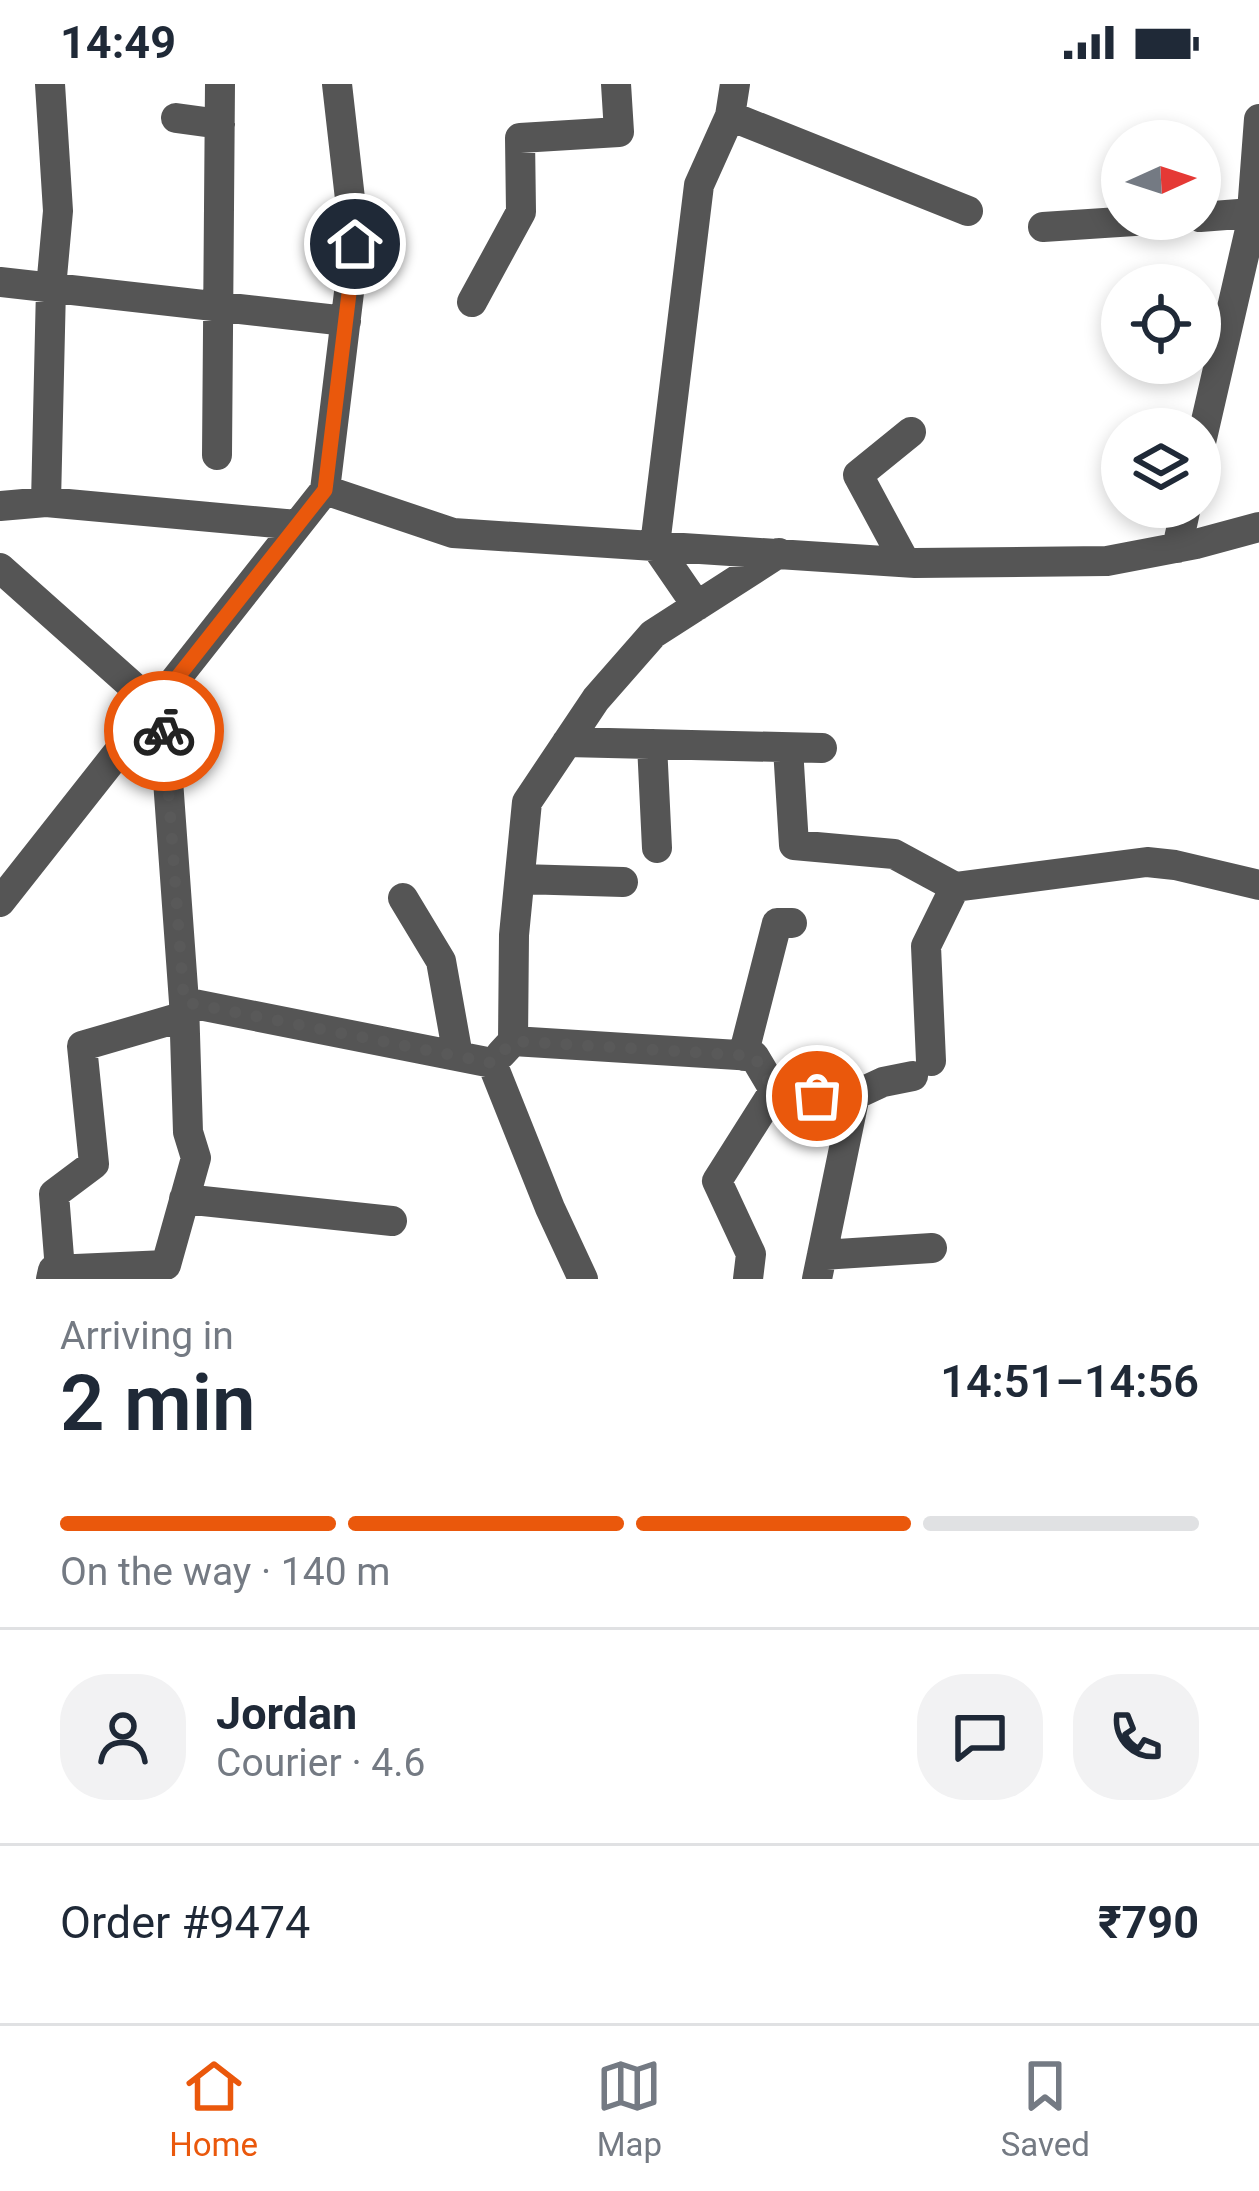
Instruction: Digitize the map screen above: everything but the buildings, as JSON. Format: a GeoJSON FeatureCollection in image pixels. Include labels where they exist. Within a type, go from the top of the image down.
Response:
{"type":"FeatureCollection","features":[{"type":"Feature","properties":{"kind":"street"},"geometry":{"type":"LineString","coordinates":[[46,502],[51,288],[58,211],[50,84]]}},
{"type":"Feature","properties":{"kind":"street"},"geometry":{"type":"LineString","coordinates":[[217,455],[220,84]]}},
{"type":"Feature","properties":{"kind":"street"},"geometry":{"type":"LineString","coordinates":[[0,902],[325,490],[355,244],[337,84]]}},
{"type":"Feature","properties":{"kind":"street"},"geometry":{"type":"LineString","coordinates":[[472,302],[521,212],[520,138],[619,132],[616,84]]}},
{"type":"Feature","properties":{"kind":"street"},"geometry":{"type":"LineString","coordinates":[[697,606],[655,545],[699,185],[730,116],[735,84]]}},
{"type":"Feature","properties":{"kind":"street"},"geometry":{"type":"LineString","coordinates":[[730,116],[968,211]]}},
{"type":"Feature","properties":{"kind":"street"},"geometry":{"type":"LineString","coordinates":[[176,118],[220,124]]}},
{"type":"Feature","properties":{"kind":"street"},"geometry":{"type":"LineString","coordinates":[[1209,408],[1252,213],[1259,119]]}},
{"type":"Feature","properties":{"kind":"street"},"geometry":{"type":"LineString","coordinates":[[1221,215],[1252,213]]}},
{"type":"Feature","properties":{"kind":"street"},"geometry":{"type":"LineString","coordinates":[[1043,227],[1101,223]]}},
{"type":"Feature","properties":{"kind":"street"},"geometry":{"type":"LineString","coordinates":[[0,283],[346,321]]}},
{"type":"Feature","properties":{"kind":"street"},"geometry":{"type":"LineString","coordinates":[[905,562],[858,475],[911,432]]}},
{"type":"Feature","properties":{"kind":"street"},"geometry":{"type":"LineString","coordinates":[[325,490],[454,533],[905,562],[1107,561],[1259,527]]}},
{"type":"Feature","properties":{"kind":"street"},"geometry":{"type":"LineString","coordinates":[[0,506],[46,502],[298,525]]}},
{"type":"Feature","properties":{"kind":"street"},"geometry":{"type":"LineString","coordinates":[[1177,548],[1181,528]]}},
{"type":"Feature","properties":{"kind":"street"},"geometry":{"type":"LineString","coordinates":[[583,1279],[550,1208],[503,1052],[527,802],[596,699],[653,634],[778,554]]}},
{"type":"Feature","properties":{"kind":"street"},"geometry":{"type":"LineString","coordinates":[[0,568],[158,702],[184,1009],[188,1132],[196,1158],[166,1265],[153,1272],[56,1274],[54,1194],[94,1164],[82,1046],[184,1009],[458,1056],[503,1052],[754,1056],[778,1098],[855,1095],[922,1069],[926,946],[955,887]]}},
{"type":"Feature","properties":{"kind":"street"},"geometry":{"type":"LineString","coordinates":[[567,742],[822,748]]}},
{"type":"Feature","properties":{"kind":"street"},"geometry":{"type":"LineString","coordinates":[[652,744],[657,848]]}},
{"type":"Feature","properties":{"kind":"street"},"geometry":{"type":"LineString","coordinates":[[788,748],[794,845],[894,854],[955,887],[1147,862],[1259,885]]}},
{"type":"Feature","properties":{"kind":"street"},"geometry":{"type":"LineString","coordinates":[[520,879],[623,881]]}},
{"type":"Feature","properties":{"kind":"street"},"geometry":{"type":"LineString","coordinates":[[403,898],[441,961],[458,1056]]}},
{"type":"Feature","properties":{"kind":"street"},"geometry":{"type":"LineString","coordinates":[[743,1056],[777,923],[792,923]]}},
{"type":"Feature","properties":{"kind":"street"},"geometry":{"type":"LineString","coordinates":[[748,1279],[751,1254],[717,1181],[775,1091]]}},
{"type":"Feature","properties":{"kind":"street"},"geometry":{"type":"LineString","coordinates":[[855,1095],[820,1267],[932,1248]]}},
{"type":"Feature","properties":{"kind":"street"},"geometry":{"type":"LineString","coordinates":[[184,1198],[392,1221]]}},
{"type":"Feature","properties":{"kind":"way so far"},"geometry":{"type":"LineString","coordinates":[[164,731],[184,1002],[492,1063],[513,1041],[754,1056],[778,1098],[817,1096]]}},
{"type":"Feature","properties":{"kind":"route"},"geometry":{"type":"LineString","coordinates":[[164,731],[162,697],[325,490],[355,244]]}}]}
